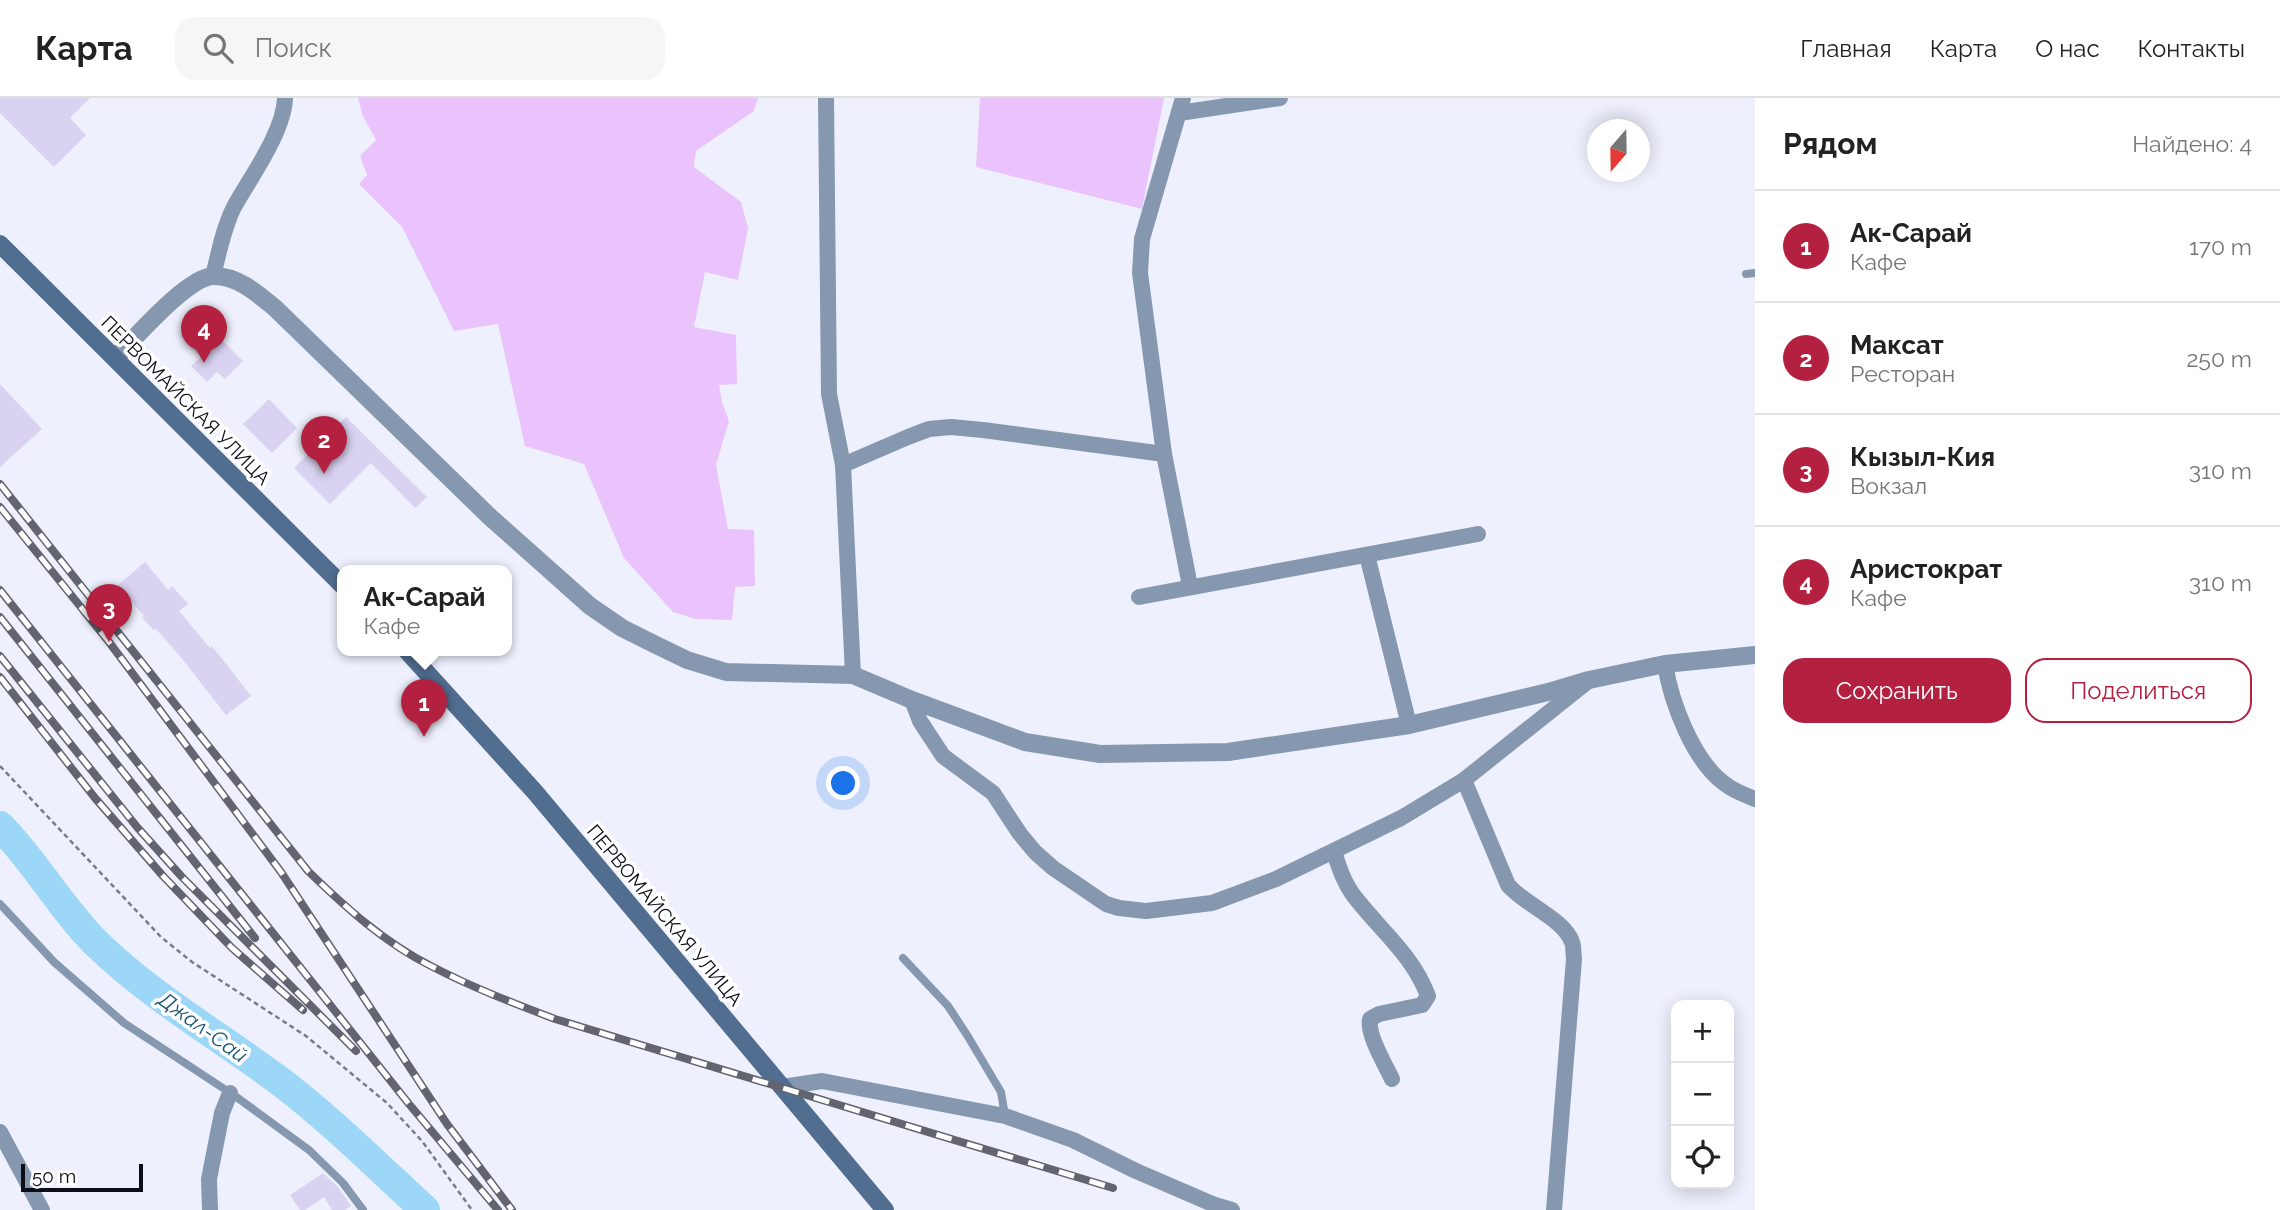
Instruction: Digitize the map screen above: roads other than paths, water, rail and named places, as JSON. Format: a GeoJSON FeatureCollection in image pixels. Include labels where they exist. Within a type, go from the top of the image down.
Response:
{"type":"FeatureCollection","features":[{"type":"Feature","properties":{"kind":"main road","name":"ПЕРВОМАЙСКАЯ УЛИЦА"},"geometry":{"type":"LineString","coordinates":[[0,244],[337,580]]}},
{"type":"Feature","properties":{"kind":"main road","name":"ПЕРВОМАЙСКАЯ УЛИЦА"},"geometry":{"type":"LineString","coordinates":[[412,656],[535,792],[886,1210]]}},
{"type":"Feature","properties":{"kind":"street"},"geometry":{"type":"LineString","coordinates":[[213,276],[224,229],[276,129],[283,113],[285,98]]}},
{"type":"Feature","properties":{"kind":"street"},"geometry":{"type":"LineString","coordinates":[[826,98],[828,394],[843,465],[853,676]]}},
{"type":"Feature","properties":{"kind":"street"},"geometry":{"type":"LineString","coordinates":[[1190,586],[1164,454],[1140,273],[1142,239],[1181,105],[1280,98]]}},
{"type":"Feature","properties":{"kind":"street"},"geometry":{"type":"LineString","coordinates":[[115,358],[192,283],[213,276],[241,283],[275,308],[490,517],[590,606],[622,628],[687,660],[726,672],[853,676],[1025,742],[1100,754],[1228,751],[1409,725],[1554,699]]}},
{"type":"Feature","properties":{"kind":"street"},"geometry":{"type":"LineString","coordinates":[[843,465],[929,429],[951,427],[1164,454]]}},
{"type":"Feature","properties":{"kind":"street"},"geometry":{"type":"LineString","coordinates":[[1139,597],[1478,534]]}},
{"type":"Feature","properties":{"kind":"street"},"geometry":{"type":"LineString","coordinates":[[1367,555],[1409,725]]}},
{"type":"Feature","properties":{"kind":"street"},"geometry":{"type":"LineString","coordinates":[[912,700],[920,721],[943,756],[993,793],[1020,834],[1052,869],[1106,904],[1146,911],[1212,903],[1276,879],[1401,818],[1464,780],[1554,699],[1589,680],[1665,664],[1755,655]]}},
{"type":"Feature","properties":{"kind":"street"},"geometry":{"type":"LineString","coordinates":[[1665,664],[1669,689],[1693,744],[1706,766],[1724,784],[1755,799]]}},
{"type":"Feature","properties":{"kind":"street"},"geometry":{"type":"LineString","coordinates":[[1464,780],[1508,885],[1517,896],[1550,916],[1572,942],[1574,959],[1554,1210]]}},
{"type":"Feature","properties":{"kind":"street"},"geometry":{"type":"LineString","coordinates":[[1334,852],[1353,895],[1414,966],[1428,996],[1422,1005],[1379,1014],[1370,1019],[1373,1037],[1392,1079]]}},
{"type":"Feature","properties":{"kind":"street"},"geometry":{"type":"LineString","coordinates":[[782,1087],[822,1081],[1004,1116],[1073,1140],[1136,1171],[1232,1210]]}},
{"type":"Feature","properties":{"kind":"street"},"geometry":{"type":"LineString","coordinates":[[210,1210],[209,1179],[222,1113],[230,1093]]}},
{"type":"Feature","properties":{"kind":"street"},"geometry":{"type":"LineString","coordinates":[[0,1132],[42,1210]]}},
{"type":"Feature","properties":{"kind":"lane"},"geometry":{"type":"LineString","coordinates":[[0,904],[54,962],[124,1023],[230,1093],[309,1150],[343,1183],[363,1210]]}},
{"type":"Feature","properties":{"kind":"lane"},"geometry":{"type":"LineString","coordinates":[[902,958],[947,1006],[967,1035],[1001,1092],[1004,1116]]}},
{"type":"Feature","properties":{"kind":"waterway","name":"Джал-Сай"},"geometry":{"type":"LineString","coordinates":[[0,826],[85,931],[119,964],[164,1000],[300,1097],[425,1210]]}},
{"type":"Feature","properties":{"kind":"railway"},"geometry":{"type":"LineString","coordinates":[[0,484],[308,871],[351,911],[398,947],[461,981],[555,1019],[1113,1188]]}},
{"type":"Feature","properties":{"kind":"railway"},"geometry":{"type":"LineString","coordinates":[[0,507],[109,642],[281,872],[447,1124],[512,1210]]}},
{"type":"Feature","properties":{"kind":"railway"},"geometry":{"type":"LineString","coordinates":[[0,590],[409,1104],[498,1210]]}},
{"type":"Feature","properties":{"kind":"railway"},"geometry":{"type":"LineString","coordinates":[[0,617],[255,938]]}},
{"type":"Feature","properties":{"kind":"railway"},"geometry":{"type":"LineString","coordinates":[[0,656],[137,827],[182,877],[356,1051]]}},
{"type":"Feature","properties":{"kind":"railway"},"geometry":{"type":"LineString","coordinates":[[0,677],[95,798],[163,876],[232,948],[303,1010]]}},
{"type":"Feature","properties":{"kind":"place","name":"Аристократ"},"geometry":{"type":"Point","coordinates":[204,363]}},
{"type":"Feature","properties":{"kind":"place","name":"Максат"},"geometry":{"type":"Point","coordinates":[324,474]}},
{"type":"Feature","properties":{"kind":"place","name":"Кызыл-Кия"},"geometry":{"type":"Point","coordinates":[109,642]}},
{"type":"Feature","properties":{"kind":"place","name":"Ак-Сарай"},"geometry":{"type":"Point","coordinates":[424,737]}}]}
